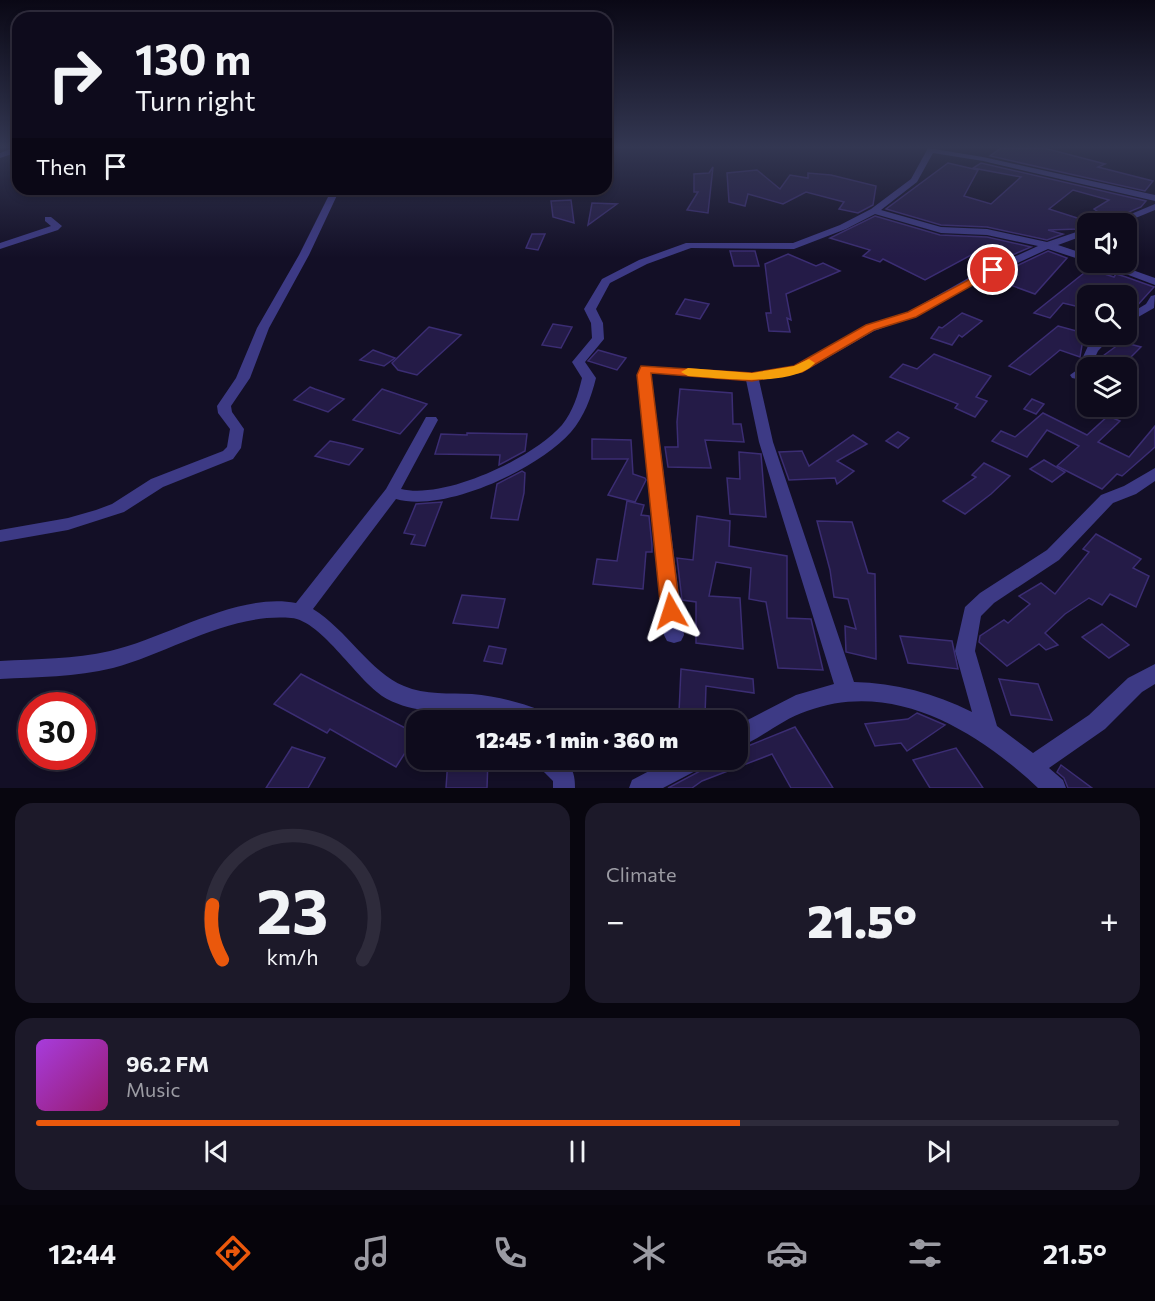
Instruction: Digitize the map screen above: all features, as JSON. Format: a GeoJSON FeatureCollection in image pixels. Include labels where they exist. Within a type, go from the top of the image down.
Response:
{"type":"FeatureCollection","features":[{"type":"Feature","properties":{"kind":"street"},"geometry":{"type":"LineString","coordinates":[[392,492],[414,498],[463,488],[535,456],[564,432],[579,410],[586,390],[589,378],[578,362],[598,339],[597,323],[590,309],[606,281],[643,262],[690,245],[794,246],[843,227],[874,211],[908,185]]}},
{"type":"Feature","properties":{"kind":"street"},"geometry":{"type":"LineString","coordinates":[[1097,185],[1155,198]]}},
{"type":"Feature","properties":{"kind":"street"},"geometry":{"type":"LineString","coordinates":[[0,536],[100,515],[118,507],[156,483],[228,455],[234,448],[237,429],[225,414],[224,406],[243,378],[263,328],[304,255],[333,195]]}},
{"type":"Feature","properties":{"kind":"street"},"geometry":{"type":"LineString","coordinates":[[1137,214],[1155,207]]}},
{"type":"Feature","properties":{"kind":"street"},"geometry":{"type":"LineString","coordinates":[[874,211],[941,230],[987,232],[1048,245],[1077,255]]}},
{"type":"Feature","properties":{"kind":"street"},"geometry":{"type":"LineString","coordinates":[[0,246],[55,228],[57,226],[48,219]]}},
{"type":"Feature","properties":{"kind":"street"},"geometry":{"type":"LineString","coordinates":[[674,635],[644,375],[646,369],[752,377],[798,369],[870,328],[912,314],[974,279],[1048,245],[1077,235]]}},
{"type":"Feature","properties":{"kind":"street"},"geometry":{"type":"LineString","coordinates":[[1130,273],[1155,282]]}},
{"type":"Feature","properties":{"kind":"street"},"geometry":{"type":"LineString","coordinates":[[1137,314],[1150,306],[1155,298]]}},
{"type":"Feature","properties":{"kind":"street"},"geometry":{"type":"LineString","coordinates":[[752,377],[766,442],[847,693]]}},
{"type":"Feature","properties":{"kind":"street"},"geometry":{"type":"LineString","coordinates":[[301,611],[392,492],[431,420]]}},
{"type":"Feature","properties":{"kind":"street"},"geometry":{"type":"LineString","coordinates":[[988,733],[965,651],[972,613],[987,598],[1053,555],[1107,499],[1130,490],[1155,473]]}},
{"type":"Feature","properties":{"kind":"street"},"geometry":{"type":"LineString","coordinates":[[0,670],[112,659],[225,619],[268,612],[301,611],[325,627],[376,680],[394,692],[428,704],[484,705],[504,710]]}},
{"type":"Feature","properties":{"kind":"street"},"geometry":{"type":"LineString","coordinates":[[1031,767],[1097,722],[1136,685],[1155,673]]}},
{"type":"Feature","properties":{"kind":"street"},"geometry":{"type":"LineString","coordinates":[[748,732],[803,702],[847,693],[885,693],[937,706],[988,733],[1055,788]]}},
{"type":"Feature","properties":{"kind":"street"},"geometry":{"type":"LineString","coordinates":[[558,770],[564,776],[564,788]]}},
{"type":"Feature","properties":{"kind":"street"},"geometry":{"type":"LineString","coordinates":[[640,788],[674,770]]}},
{"type":"Feature","properties":{"kind":"building"},"geometry":{"type":"Polygon","coordinates":[[[694,185],[711,185],[708,213],[687,210],[698,192],[694,192],[694,185]]]}},
{"type":"Feature","properties":{"kind":"building"},"geometry":{"type":"Polygon","coordinates":[[[728,185],[775,185],[780,189],[783,185],[876,186],[873,205],[858,213],[839,209],[844,202],[806,192],[783,204],[748,194],[745,206],[729,202],[728,185]]]}},
{"type":"Feature","properties":{"kind":"building"},"geometry":{"type":"Polygon","coordinates":[[[919,185],[970,185],[964,196],[991,204],[1012,185],[1076,185],[1146,201],[1141,207],[1127,213],[1100,213],[1094,209],[1109,200],[1073,190],[1049,209],[1077,218],[1077,229],[1048,230],[1063,234],[1047,240],[987,227],[941,225],[886,209],[919,185]]]}},
{"type":"Feature","properties":{"kind":"building"},"geometry":{"type":"Polygon","coordinates":[[[1117,185],[1150,185],[1145,191],[1117,185]]]}},
{"type":"Feature","properties":{"kind":"building"},"geometry":{"type":"Polygon","coordinates":[[[571,200],[574,223],[553,217],[551,201],[571,200]]]}},
{"type":"Feature","properties":{"kind":"building"},"geometry":{"type":"Polygon","coordinates":[[[592,203],[617,204],[588,225],[592,203]]]}},
{"type":"Feature","properties":{"kind":"building"},"geometry":{"type":"Polygon","coordinates":[[[875,216],[940,235],[987,237],[1031,247],[1003,259],[986,252],[975,257],[971,255],[925,280],[883,259],[880,262],[863,256],[870,250],[830,238],[875,216]]]}},
{"type":"Feature","properties":{"kind":"building"},"geometry":{"type":"Polygon","coordinates":[[[532,234],[545,234],[538,250],[526,248],[532,234]]]}},
{"type":"Feature","properties":{"kind":"building"},"geometry":{"type":"Polygon","coordinates":[[[730,251],[755,251],[759,266],[734,266],[730,251]]]}},
{"type":"Feature","properties":{"kind":"building"},"geometry":{"type":"Polygon","coordinates":[[[1048,251],[1067,258],[1035,294],[991,278],[1048,251]]]}},
{"type":"Feature","properties":{"kind":"building"},"geometry":{"type":"Polygon","coordinates":[[[788,254],[816,266],[823,263],[840,271],[786,294],[791,320],[787,318],[790,332],[769,331],[766,313],[771,313],[765,264],[788,254]]]}},
{"type":"Feature","properties":{"kind":"building"},"geometry":{"type":"Polygon","coordinates":[[[1084,273],[1102,273],[1114,277],[1116,274],[1154,287],[1137,306],[1137,285],[1077,285],[1077,306],[1063,303],[1050,318],[1034,313],[1084,273]]]}},
{"type":"Feature","properties":{"kind":"building"},"geometry":{"type":"Polygon","coordinates":[[[685,299],[709,304],[700,319],[676,314],[685,299]]]}},
{"type":"Feature","properties":{"kind":"building"},"geometry":{"type":"Polygon","coordinates":[[[962,313],[982,321],[962,337],[959,335],[952,345],[931,338],[939,327],[942,328],[962,313]]]}},
{"type":"Feature","properties":{"kind":"building"},"geometry":{"type":"Polygon","coordinates":[[[553,324],[572,327],[561,348],[542,345],[553,324]]]}},
{"type":"Feature","properties":{"kind":"building"},"geometry":{"type":"Polygon","coordinates":[[[1058,326],[1077,331],[1077,345],[1082,345],[1080,357],[1060,350],[1030,375],[1009,366],[1058,326]]]}},
{"type":"Feature","properties":{"kind":"building"},"geometry":{"type":"Polygon","coordinates":[[[429,327],[461,335],[417,375],[398,370],[392,363],[429,327]]]}},
{"type":"Feature","properties":{"kind":"building"},"geometry":{"type":"Polygon","coordinates":[[[1118,345],[1141,347],[1131,357],[1101,357],[1118,345]]]}},
{"type":"Feature","properties":{"kind":"building"},"geometry":{"type":"Polygon","coordinates":[[[373,350],[395,358],[384,366],[360,360],[373,350]]]}},
{"type":"Feature","properties":{"kind":"building"},"geometry":{"type":"Polygon","coordinates":[[[598,350],[626,358],[617,370],[588,361],[598,350]]]}},
{"type":"Feature","properties":{"kind":"building"},"geometry":{"type":"Polygon","coordinates":[[[934,354],[991,376],[976,397],[987,401],[975,417],[955,408],[958,404],[890,377],[903,364],[917,369],[934,354]]]}},
{"type":"Feature","properties":{"kind":"building"},"geometry":{"type":"Polygon","coordinates":[[[310,387],[344,399],[328,412],[294,400],[310,387]]]}},
{"type":"Feature","properties":{"kind":"building"},"geometry":{"type":"Polygon","coordinates":[[[382,389],[427,404],[400,434],[353,420],[382,389]]]}},
{"type":"Feature","properties":{"kind":"building"},"geometry":{"type":"Polygon","coordinates":[[[680,389],[732,393],[733,424],[741,424],[744,442],[705,440],[711,468],[668,467],[665,447],[678,447],[677,422],[680,389]]]}},
{"type":"Feature","properties":{"kind":"building"},"geometry":{"type":"Polygon","coordinates":[[[1032,399],[1044,404],[1036,414],[1024,409],[1032,399]]]}},
{"type":"Feature","properties":{"kind":"building"},"geometry":{"type":"Polygon","coordinates":[[[1043,413],[1087,435],[1107,417],[1110,417],[1120,421],[1098,442],[1129,457],[1155,426],[1155,447],[1122,476],[1117,474],[1102,489],[1057,466],[1079,446],[1047,430],[1027,457],[992,441],[1001,431],[1015,437],[1043,413]]]}},
{"type":"Feature","properties":{"kind":"building"},"geometry":{"type":"Polygon","coordinates":[[[898,432],[909,438],[898,448],[886,441],[898,432]]]}},
{"type":"Feature","properties":{"kind":"building"},"geometry":{"type":"Polygon","coordinates":[[[467,433],[527,434],[525,451],[499,465],[500,455],[435,454],[441,434],[467,435],[467,433]]]}},
{"type":"Feature","properties":{"kind":"building"},"geometry":{"type":"Polygon","coordinates":[[[853,435],[867,444],[837,461],[854,471],[837,484],[835,478],[789,480],[779,452],[802,451],[809,466],[853,435]]]}},
{"type":"Feature","properties":{"kind":"building"},"geometry":{"type":"Polygon","coordinates":[[[592,439],[631,440],[633,474],[646,480],[635,502],[608,495],[628,459],[592,459],[592,439]]]}},
{"type":"Feature","properties":{"kind":"building"},"geometry":{"type":"Polygon","coordinates":[[[330,441],[363,449],[349,465],[315,456],[330,441]]]}},
{"type":"Feature","properties":{"kind":"building"},"geometry":{"type":"Polygon","coordinates":[[[739,452],[761,454],[766,517],[730,514],[727,478],[740,479],[739,452]]]}},
{"type":"Feature","properties":{"kind":"building"},"geometry":{"type":"Polygon","coordinates":[[[1044,460],[1065,472],[1052,482],[1030,469],[1044,460]]]}},
{"type":"Feature","properties":{"kind":"building"},"geometry":{"type":"Polygon","coordinates":[[[984,463],[1010,476],[965,514],[943,501],[976,477],[972,475],[984,463]]]}},
{"type":"Feature","properties":{"kind":"building"},"geometry":{"type":"Polygon","coordinates":[[[522,471],[525,473],[524,493],[518,520],[491,518],[497,484],[522,471]]]}},
{"type":"Feature","properties":{"kind":"building"},"geometry":{"type":"Polygon","coordinates":[[[627,501],[644,505],[641,515],[649,516],[652,552],[646,552],[643,589],[593,584],[597,559],[617,561],[627,501]]]}},
{"type":"Feature","properties":{"kind":"building"},"geometry":{"type":"Polygon","coordinates":[[[442,502],[425,546],[411,544],[415,535],[404,533],[416,504],[442,502]]]}},
{"type":"Feature","properties":{"kind":"building"},"geometry":{"type":"Polygon","coordinates":[[[697,516],[730,521],[729,546],[787,556],[787,618],[811,619],[823,670],[778,668],[766,602],[749,599],[751,568],[716,562],[709,596],[740,598],[743,649],[696,643],[696,602],[682,600],[677,558],[693,560],[697,516]]]}},
{"type":"Feature","properties":{"kind":"building"},"geometry":{"type":"Polygon","coordinates":[[[817,521],[852,522],[868,573],[875,574],[876,659],[846,652],[845,626],[856,629],[848,599],[834,597],[830,570],[817,521]]]}},
{"type":"Feature","properties":{"kind":"building"},"geometry":{"type":"Polygon","coordinates":[[[1096,534],[1141,559],[1133,568],[1149,576],[1136,607],[1110,594],[1102,605],[1089,598],[1065,614],[1045,633],[1058,645],[1046,650],[1039,644],[1007,666],[979,642],[980,636],[1004,620],[1008,623],[1030,604],[1019,596],[1041,583],[1055,594],[1089,552],[1083,549],[1096,534]]]}},
{"type":"Feature","properties":{"kind":"building"},"geometry":{"type":"Polygon","coordinates":[[[462,595],[505,599],[498,628],[453,623],[462,595]]]}},
{"type":"Feature","properties":{"kind":"building"},"geometry":{"type":"Polygon","coordinates":[[[1102,624],[1129,645],[1109,658],[1082,637],[1102,624]]]}},
{"type":"Feature","properties":{"kind":"building"},"geometry":{"type":"Polygon","coordinates":[[[900,636],[952,641],[958,669],[908,663],[900,636]]]}},
{"type":"Feature","properties":{"kind":"building"},"geometry":{"type":"Polygon","coordinates":[[[489,646],[506,649],[502,664],[484,661],[489,646]]]}},
{"type":"Feature","properties":{"kind":"building"},"geometry":{"type":"Polygon","coordinates":[[[681,669],[753,679],[754,693],[706,686],[705,710],[679,710],[681,669]]]}},
{"type":"Feature","properties":{"kind":"building"},"geometry":{"type":"Polygon","coordinates":[[[301,674],[406,728],[406,751],[396,767],[330,729],[327,733],[274,704],[301,674]]]}},
{"type":"Feature","properties":{"kind":"building"},"geometry":{"type":"Polygon","coordinates":[[[999,679],[1038,684],[1052,720],[1011,715],[999,679]]]}},
{"type":"Feature","properties":{"kind":"building"},"geometry":{"type":"Polygon","coordinates":[[[917,713],[945,725],[907,751],[901,743],[875,746],[865,724],[908,719],[917,713]]]}},
{"type":"Feature","properties":{"kind":"building"},"geometry":{"type":"Polygon","coordinates":[[[795,727],[833,788],[791,788],[772,754],[748,763],[748,746],[795,727]]]}},
{"type":"Feature","properties":{"kind":"building"},"geometry":{"type":"Polygon","coordinates":[[[292,747],[325,758],[308,788],[266,788],[292,747]]]}},
{"type":"Feature","properties":{"kind":"building"},"geometry":{"type":"Polygon","coordinates":[[[956,748],[983,788],[930,788],[913,760],[956,748]]]}},
{"type":"Feature","properties":{"kind":"building"},"geometry":{"type":"Polygon","coordinates":[[[1061,765],[1092,788],[1068,788],[1064,778],[1057,772],[1061,765]]]}},
{"type":"Feature","properties":{"kind":"building"},"geometry":{"type":"Polygon","coordinates":[[[447,770],[488,770],[487,788],[446,788],[447,770]]]}},
{"type":"Feature","properties":{"kind":"building"},"geometry":{"type":"Polygon","coordinates":[[[702,770],[731,770],[702,781],[692,788],[668,788],[702,770]]]}},
{"type":"Feature","properties":{"kind":"slow traffic"},"geometry":{"type":"LineString","coordinates":[[688,372],[752,377],[798,369],[809,363]]}},
{"type":"Feature","properties":{"kind":"route"},"geometry":{"type":"LineString","coordinates":[[671,611],[644,375],[646,369],[752,377],[798,369],[870,328],[912,314],[993,270]]}}]}
